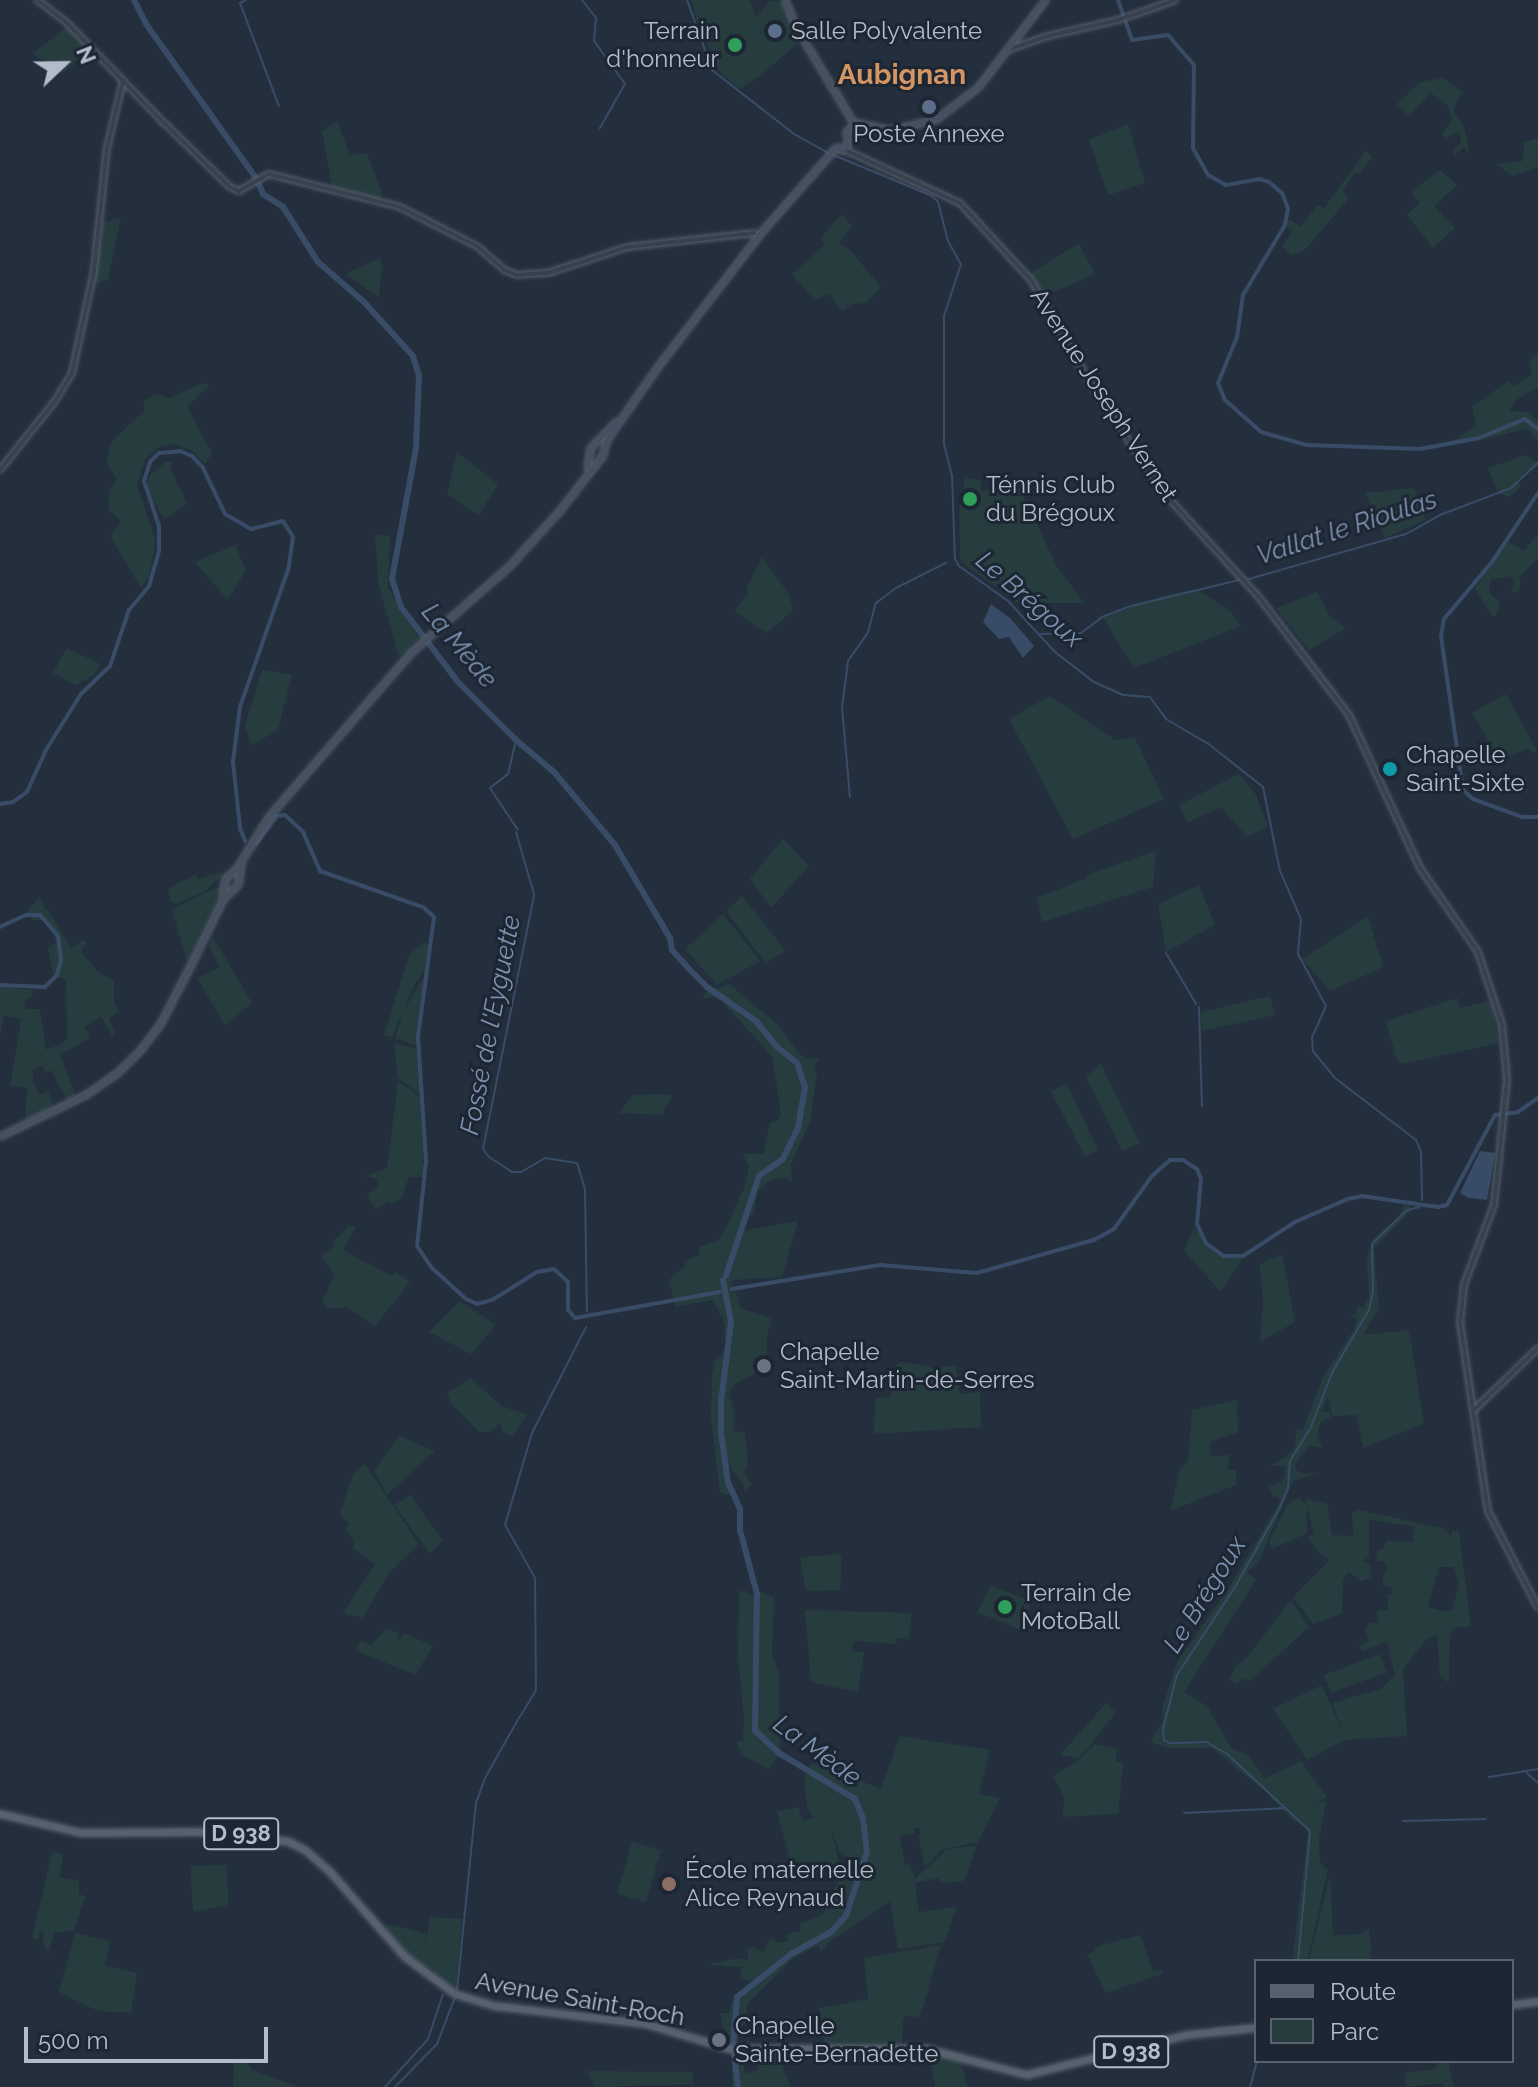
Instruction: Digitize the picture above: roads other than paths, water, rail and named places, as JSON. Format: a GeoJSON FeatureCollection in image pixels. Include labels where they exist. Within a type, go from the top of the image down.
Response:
{"type":"FeatureCollection","features":[{"type":"Feature","properties":{"kind":"main road"},"geometry":{"type":"LineString","coordinates":[[785,0],[797,29],[854,124],[890,130],[933,122],[976,89],[1045,0]]}},
{"type":"Feature","properties":{"kind":"main road"},"geometry":{"type":"LineString","coordinates":[[222,901],[234,887],[234,876],[244,855],[269,816],[424,639],[509,566],[554,516],[594,457],[602,456],[600,447],[754,236],[767,226],[824,158],[836,149],[854,124]]}},
{"type":"Feature","properties":{"kind":"main road"},"geometry":{"type":"LineString","coordinates":[[594,457],[590,448],[600,447]]}},
{"type":"Feature","properties":{"kind":"main road"},"geometry":{"type":"LineString","coordinates":[[0,1136],[85,1095],[134,1057],[166,1013],[222,901],[225,878],[234,876]]}},
{"type":"Feature","properties":{"kind":"main road"},"geometry":{"type":"LineString","coordinates":[[226,885],[234,887]]}},
{"type":"Feature","properties":{"kind":"main road","name":"Avenue Saint-Roch"},"geometry":{"type":"LineString","coordinates":[[0,1814],[81,1833],[214,1832],[289,1842],[305,1850],[331,1873],[405,1957],[455,1994],[494,2006],[646,2024],[733,2049],[926,2049],[1027,2075],[1188,2035],[1254,2028]]}},
{"type":"Feature","properties":{"kind":"main road"},"geometry":{"type":"LineString","coordinates":[[1514,2005],[1538,2002]]}},
{"type":"Feature","properties":{"kind":"street"},"geometry":{"type":"LineString","coordinates":[[37,0],[66,22],[230,187],[239,191],[269,174],[410,210],[478,247],[504,270],[517,275],[548,273],[627,247],[754,236]]}},
{"type":"Feature","properties":{"kind":"street"},"geometry":{"type":"LineString","coordinates":[[1007,50],[1043,37],[1125,18],[1176,0]]}},
{"type":"Feature","properties":{"kind":"street"},"geometry":{"type":"LineString","coordinates":[[0,470],[55,401],[72,373],[94,271],[107,148],[123,81]]}},
{"type":"Feature","properties":{"kind":"street","name":"Avenue Joseph Vernet"},"geometry":{"type":"LineString","coordinates":[[836,149],[949,197],[974,215],[1031,280],[1087,377],[1162,491],[1243,577],[1300,647],[1349,715],[1420,868],[1473,942],[1484,965],[1506,1045],[1505,1115],[1493,1213],[1460,1300],[1461,1330],[1490,1518],[1538,1608]]}},
{"type":"Feature","properties":{"kind":"street"},"geometry":{"type":"LineString","coordinates":[[1474,1406],[1489,1398],[1538,1348]]}},
{"type":"Feature","properties":{"kind":"water"},"geometry":{"type":"Polygon","coordinates":[[[991,604],[1011,619],[1034,646],[1023,658],[1009,637],[999,639],[983,622],[991,604]]]}},
{"type":"Feature","properties":{"kind":"water"},"geometry":{"type":"Polygon","coordinates":[[[1480,1151],[1495,1153],[1487,1200],[1469,1198],[1460,1193],[1480,1151]]]}},
{"type":"Feature","properties":{"kind":"waterway","name":"La Mède"},"geometry":{"type":"LineString","coordinates":[[134,0],[146,24],[256,178],[263,194],[283,207],[318,262],[364,302],[413,356],[419,376],[416,448],[392,579],[401,607],[459,683],[517,741],[554,772],[615,845],[670,938],[672,950],[707,987],[756,1021],[776,1046],[797,1063],[805,1087],[798,1128],[783,1159],[759,1176],[726,1276]]}},
{"type":"Feature","properties":{"kind":"waterway"},"geometry":{"type":"LineString","coordinates":[[246,0],[240,3],[279,106]]}},
{"type":"Feature","properties":{"kind":"waterway"},"geometry":{"type":"LineString","coordinates":[[582,0],[596,18],[594,41],[625,84],[600,128]]}},
{"type":"Feature","properties":{"kind":"waterway","name":"Le Brégoux"},"geometry":{"type":"LineString","coordinates":[[687,0],[712,70],[794,134],[826,152],[932,196],[938,202],[948,241],[961,264],[944,316],[944,444],[952,475],[955,559],[959,566],[1008,601],[1055,652],[1094,682],[1123,695],[1150,697],[1166,719],[1210,745],[1263,787],[1280,871],[1301,919],[1298,954],[1326,1006],[1312,1037],[1313,1051],[1335,1078],[1416,1140],[1421,1152],[1422,1200]]}},
{"type":"Feature","properties":{"kind":"waterway"},"geometry":{"type":"LineString","coordinates":[[1118,0],[1132,40],[1168,35],[1194,65],[1193,148],[1208,175],[1226,185],[1259,179],[1269,182],[1282,193],[1288,209],[1285,225],[1243,295],[1237,337],[1218,383],[1225,400],[1261,432],[1307,445],[1420,449],[1479,438],[1525,419],[1538,429]]}},
{"type":"Feature","properties":{"kind":"waterway"},"geometry":{"type":"LineString","coordinates":[[0,804],[13,802],[27,792],[46,750],[81,694],[110,666],[129,610],[149,586],[159,550],[159,526],[144,481],[150,462],[159,453],[180,451],[192,456],[203,468],[225,514],[251,529],[283,521],[293,537],[289,567],[240,707],[233,762],[240,828],[245,841]]}},
{"type":"Feature","properties":{"kind":"waterway","name":"Vallat le Rioulas"},"geometry":{"type":"LineString","coordinates":[[1249,579],[1406,534],[1440,515],[1511,488],[1538,463]]}},
{"type":"Feature","properties":{"kind":"waterway"},"geometry":{"type":"LineString","coordinates":[[1538,493],[1492,562],[1444,619],[1441,636],[1463,790],[1473,799],[1522,817],[1538,817]]}},
{"type":"Feature","properties":{"kind":"waterway"},"geometry":{"type":"LineString","coordinates":[[850,797],[842,708],[848,661],[868,632],[876,603],[896,588],[946,563]]}},
{"type":"Feature","properties":{"kind":"waterway","name":"Vallat le Rioulas"},"geometry":{"type":"LineString","coordinates":[[1040,634],[1081,633],[1102,617],[1131,606],[1239,580]]}},
{"type":"Feature","properties":{"kind":"waterway","name":"Fossé de l'Eyguette"},"geometry":{"type":"LineString","coordinates":[[516,740],[508,774],[490,788],[518,830]]}},
{"type":"Feature","properties":{"kind":"waterway"},"geometry":{"type":"LineString","coordinates":[[256,844],[277,816],[285,815],[303,832],[320,871],[423,907],[434,917],[418,1037],[426,1161],[417,1246],[432,1268],[466,1299],[477,1304],[492,1300],[537,1272],[554,1269],[568,1282],[568,1310],[575,1318],[720,1292]]}},
{"type":"Feature","properties":{"kind":"waterway","name":"Fossé de l'Eyguette"},"geometry":{"type":"LineString","coordinates":[[516,832],[534,894]]}},
{"type":"Feature","properties":{"kind":"waterway","name":"Fossé de l'Eyguette"},"geometry":{"type":"LineString","coordinates":[[534,896],[483,1149],[489,1157],[512,1172],[521,1172],[545,1158],[577,1163],[585,1190],[587,1311]]}},
{"type":"Feature","properties":{"kind":"waterway"},"geometry":{"type":"LineString","coordinates":[[0,927],[26,915],[40,915],[58,936],[61,960],[57,975],[45,987],[0,985]]}},
{"type":"Feature","properties":{"kind":"waterway"},"geometry":{"type":"LineString","coordinates":[[1166,953],[1196,1004]]}},
{"type":"Feature","properties":{"kind":"waterway"},"geometry":{"type":"LineString","coordinates":[[1199,1007],[1202,1106]]}},
{"type":"Feature","properties":{"kind":"waterway"},"geometry":{"type":"LineString","coordinates":[[732,1289],[880,1265],[977,1273],[1094,1240],[1114,1229],[1152,1176],[1170,1160],[1183,1160],[1197,1169],[1201,1179],[1197,1224],[1206,1243],[1223,1256],[1243,1256],[1295,1222],[1348,1199],[1362,1196],[1438,1207],[1447,1205],[1495,1115],[1518,1112],[1538,1098]]}},
{"type":"Feature","properties":{"kind":"waterway","name":"Le Brégoux"},"geometry":{"type":"LineString","coordinates":[[1298,1959],[1310,1831],[1227,1754],[1206,1742],[1170,1743],[1164,1740],[1163,1729],[1177,1675],[1235,1587],[1280,1507],[1288,1488],[1290,1461],[1310,1429],[1333,1371],[1369,1310],[1373,1291],[1372,1244],[1407,1210],[1420,1207]]}},
{"type":"Feature","properties":{"kind":"waterway","name":"La Mède"},"geometry":{"type":"LineString","coordinates":[[723,1280],[731,1322],[721,1401],[721,1433],[728,1482],[740,1509],[740,1531]]}},
{"type":"Feature","properties":{"kind":"waterway","name":"Fossé de l'Eyguette"},"geometry":{"type":"LineString","coordinates":[[521,1715],[536,1690],[535,1578],[505,1525],[532,1433],[586,1327]]}},
{"type":"Feature","properties":{"kind":"waterway","name":"La Mède"},"geometry":{"type":"LineString","coordinates":[[738,2087],[733,2045],[737,1997],[791,1954],[831,1932],[846,1916],[867,1852],[863,1818],[855,1799],[779,1753],[755,1731],[757,1594],[741,1534]]}},
{"type":"Feature","properties":{"kind":"waterway","name":"Fossé de l'Eyguette"},"geometry":{"type":"LineString","coordinates":[[457,1990],[476,1803],[485,1778],[520,1716]]}},
{"type":"Feature","properties":{"kind":"waterway"},"geometry":{"type":"LineString","coordinates":[[1489,1777],[1538,1769]]}},
{"type":"Feature","properties":{"kind":"waterway"},"geometry":{"type":"LineString","coordinates":[[1527,1773],[1538,1783]]}},
{"type":"Feature","properties":{"kind":"waterway"},"geometry":{"type":"LineString","coordinates":[[1184,1813],[1286,1808]]}},
{"type":"Feature","properties":{"kind":"waterway"},"geometry":{"type":"LineString","coordinates":[[1403,1821],[1486,1819]]}},
{"type":"Feature","properties":{"kind":"waterway"},"geometry":{"type":"LineString","coordinates":[[385,2087],[428,2039],[443,1994]]}},
{"type":"Feature","properties":{"kind":"waterway","name":"Fossé de l'Eyguette"},"geometry":{"type":"LineString","coordinates":[[395,2087],[437,2044],[455,1997]]}},
{"type":"Feature","properties":{"kind":"waterway"},"geometry":{"type":"LineString","coordinates":[[1213,2029],[1247,2026]]}},
{"type":"Feature","properties":{"kind":"waterway","name":"Le Brégoux"},"geometry":{"type":"LineString","coordinates":[[1250,2087],[1256,2063]]}},
{"type":"Feature","properties":{"kind":"place","name":"Salle Polyvalente"},"geometry":{"type":"Point","coordinates":[775,31]}},
{"type":"Feature","properties":{"kind":"place","name":"Terrain d'honneur"},"geometry":{"type":"Point","coordinates":[735,45]}},
{"type":"Feature","properties":{"kind":"place","name":"Poste Annexe"},"geometry":{"type":"Point","coordinates":[929,107]}},
{"type":"Feature","properties":{"kind":"place","name":"Ténnis Club du Brégoux"},"geometry":{"type":"Point","coordinates":[970,499]}},
{"type":"Feature","properties":{"kind":"place","name":"Chapelle Saint-Sixte"},"geometry":{"type":"Point","coordinates":[1390,769]}},
{"type":"Feature","properties":{"kind":"place","name":"Chapelle Saint-Martin-de-Serres"},"geometry":{"type":"Point","coordinates":[764,1366]}},
{"type":"Feature","properties":{"kind":"place","name":"Terrain de MotoBall"},"geometry":{"type":"Point","coordinates":[1005,1607]}},
{"type":"Feature","properties":{"kind":"place","name":"École maternelle Alice Reynaud"},"geometry":{"type":"Point","coordinates":[669,1884]}},
{"type":"Feature","properties":{"kind":"place","name":"Chapelle Sainte-Bernadette"},"geometry":{"type":"Point","coordinates":[719,2040]}},
{"type":"Feature","properties":{"kind":"district","name":"Aubignan"},"geometry":{"type":"Point","coordinates":[902,75]}}]}
